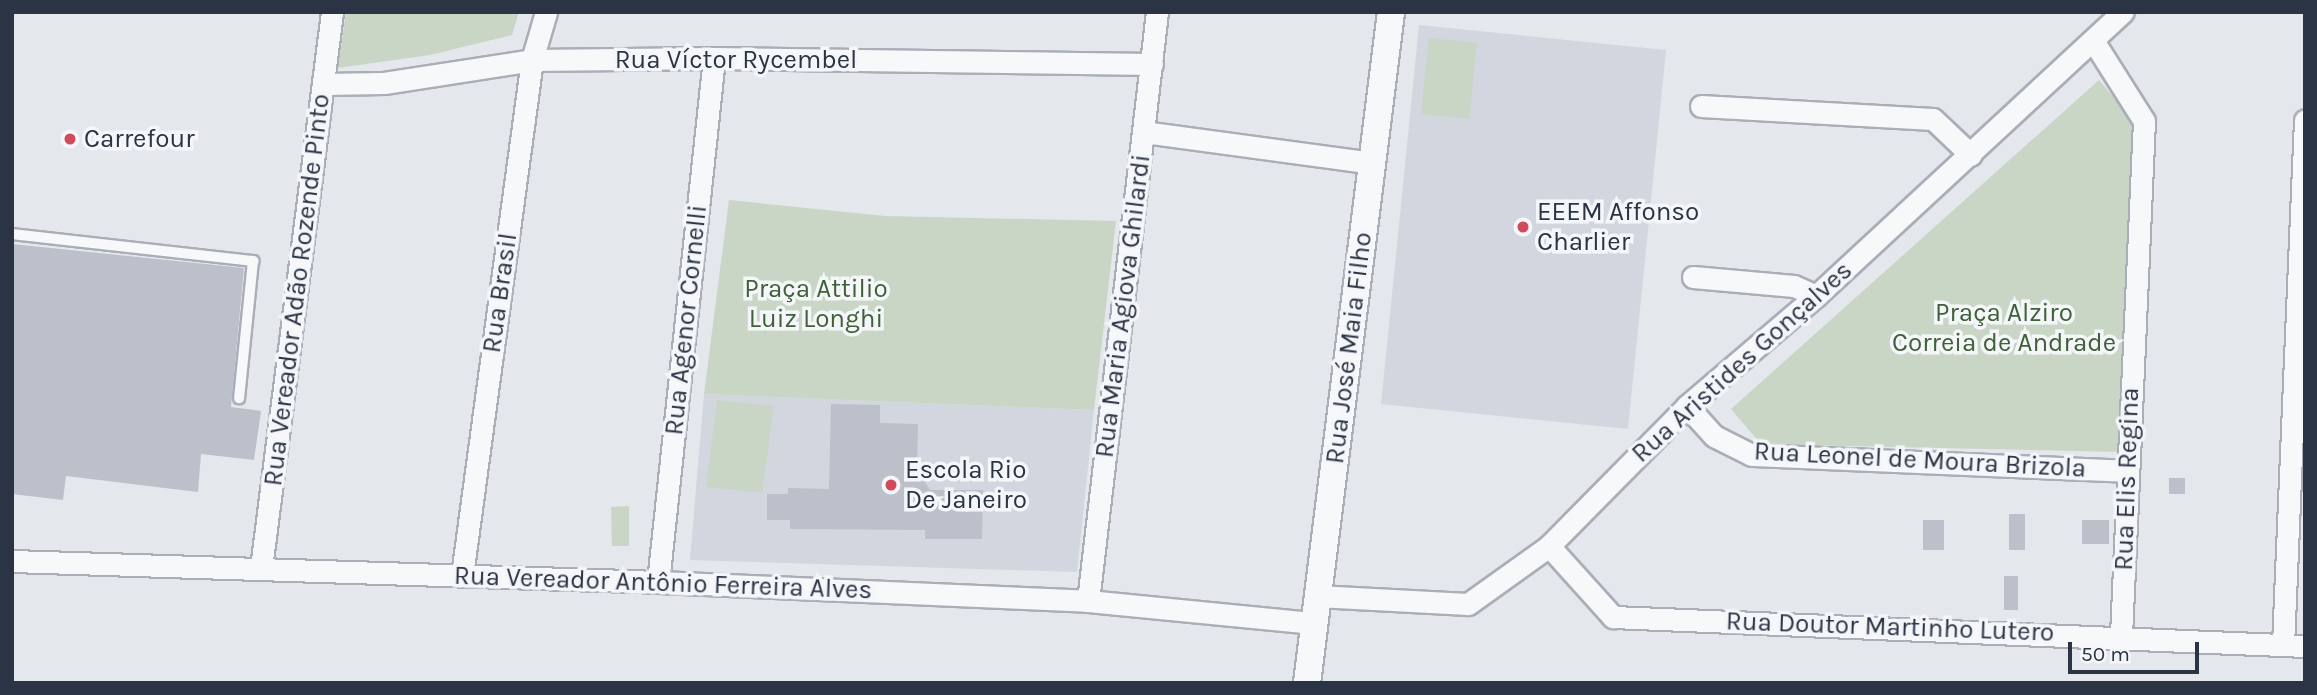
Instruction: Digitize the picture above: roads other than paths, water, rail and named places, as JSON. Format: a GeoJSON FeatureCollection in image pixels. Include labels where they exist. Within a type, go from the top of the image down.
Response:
{"type":"FeatureCollection","features":[{"type":"Feature","properties":{"kind":"street","name":"Rua Vereador Adão Rozende Pinto"},"geometry":{"type":"LineString","coordinates":[[261,568],[332,12]]}},
{"type":"Feature","properties":{"kind":"street","name":"Rua Brasil"},"geometry":{"type":"LineString","coordinates":[[462,575],[532,60],[546,12]]}},
{"type":"Feature","properties":{"kind":"street","name":"Rua Maria Agiova Ghilardi"},"geometry":{"type":"LineString","coordinates":[[1088,601],[1157,12]]}},
{"type":"Feature","properties":{"kind":"street","name":"Rua José Maia Filho"},"geometry":{"type":"LineString","coordinates":[[1307,683],[1391,12]]}},
{"type":"Feature","properties":{"kind":"street","name":"Rua Aristides Gonçalves"},"geometry":{"type":"LineString","coordinates":[[1317,596],[1468,604],[1549,546],[1687,406],[1816,296],[2094,42],[2123,12]]}},
{"type":"Feature","properties":{"kind":"street","name":"Rua Elis Regina"},"geometry":{"type":"LineString","coordinates":[[2094,42],[2144,121],[2121,636]]}},
{"type":"Feature","properties":{"kind":"street","name":"Rua Víctor Rycembel"},"geometry":{"type":"LineString","coordinates":[[323,85],[384,83],[532,60],[714,58],[1152,64]]}},
{"type":"Feature","properties":{"kind":"street","name":"Rua Agenor Cornelli"},"geometry":{"type":"LineString","coordinates":[[658,582],[714,58]]}},
{"type":"Feature","properties":{"kind":"street"},"geometry":{"type":"LineString","coordinates":[[1701,106],[1933,119],[1971,155]]}},
{"type":"Feature","properties":{"kind":"street"},"geometry":{"type":"LineString","coordinates":[[2283,645],[2305,120]]}},
{"type":"Feature","properties":{"kind":"street"},"geometry":{"type":"LineString","coordinates":[[1144,132],[1373,163]]}},
{"type":"Feature","properties":{"kind":"street"},"geometry":{"type":"LineString","coordinates":[[1693,277],[1794,286],[1816,296]]}},
{"type":"Feature","properties":{"kind":"street","name":"Rua Leonel de Moura Brizola"},"geometry":{"type":"LineString","coordinates":[[1687,406],[1714,436],[1752,455],[2127,471]]}},
{"type":"Feature","properties":{"kind":"street","name":"Rua Doutor Martinho Lutero"},"geometry":{"type":"LineString","coordinates":[[1549,546],[1613,617],[2121,636],[2305,646]]}},
{"type":"Feature","properties":{"kind":"street","name":"Rua Vereador Antônio Ferreira Alves"},"geometry":{"type":"LineString","coordinates":[[12,561],[658,582],[1088,601],[1314,623]]}},
{"type":"Feature","properties":{"kind":"lane"},"geometry":{"type":"LineString","coordinates":[[12,234],[253,261],[239,398]]}},
{"type":"Feature","properties":{"kind":"place","name":"Carrefour"},"geometry":{"type":"Point","coordinates":[70,139]}},
{"type":"Feature","properties":{"kind":"place","name":"EEEM Affonso Charlier"},"geometry":{"type":"Point","coordinates":[1523,227]}},
{"type":"Feature","properties":{"kind":"place","name":"Escola Rio De Janeiro"},"geometry":{"type":"Point","coordinates":[891,485]}},
{"type":"Feature","properties":{"kind":"park label","name":"Praça Attilio Luiz Longhi"},"geometry":{"type":"Point","coordinates":[816,304]}},
{"type":"Feature","properties":{"kind":"park label","name":"Praça Alziro Correia de Andrade"},"geometry":{"type":"Point","coordinates":[2004,328]}}]}
